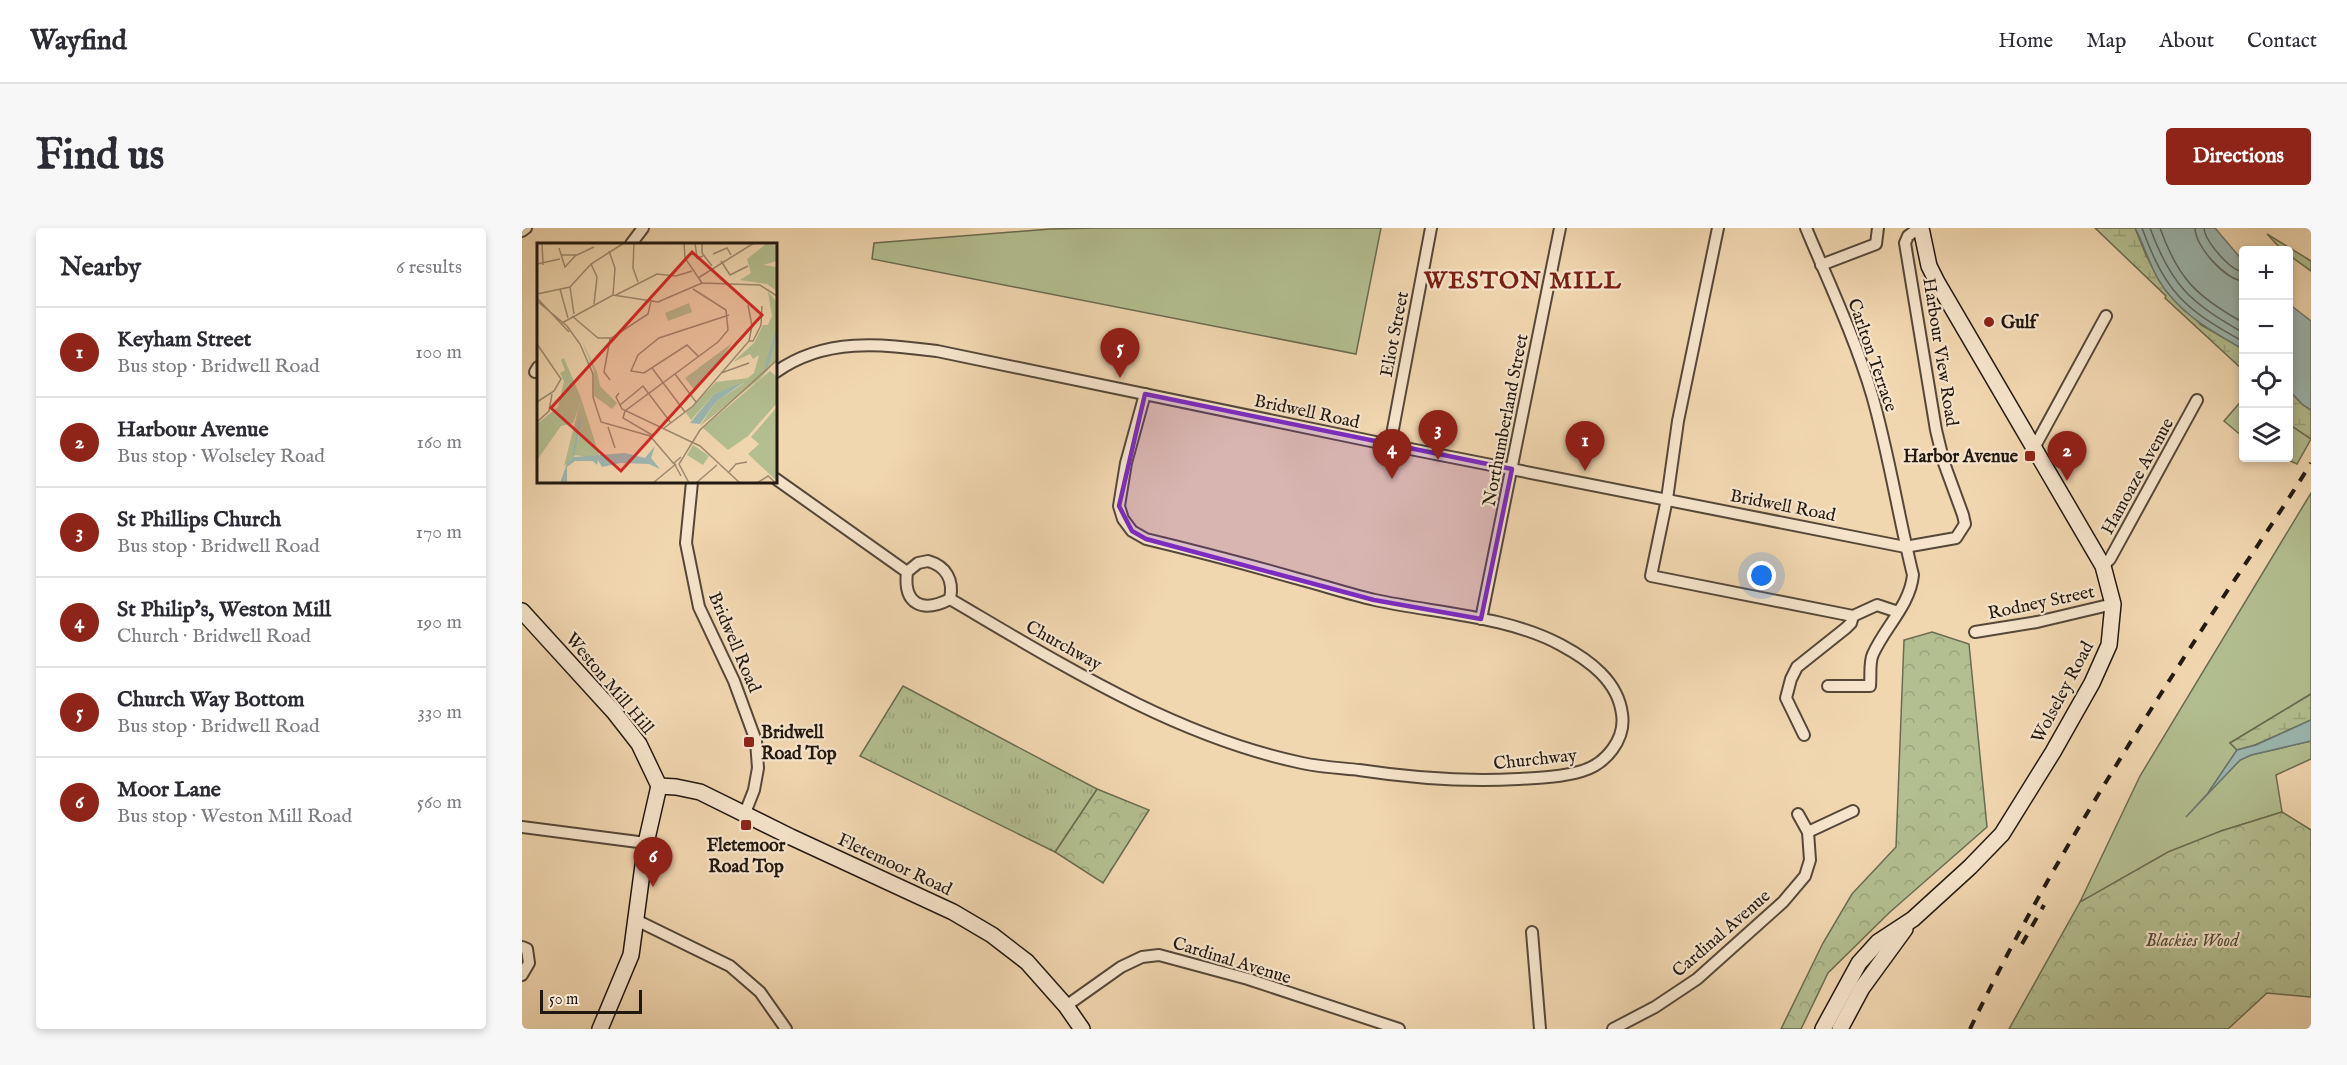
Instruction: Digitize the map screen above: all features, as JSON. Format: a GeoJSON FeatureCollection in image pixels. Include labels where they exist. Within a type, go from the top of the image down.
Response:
{"type":"FeatureCollection","features":[{"type":"Feature","properties":{"kind":"street"},"geometry":{"type":"LineString","coordinates":[[522,231],[526,228]]}},
{"type":"Feature","properties":{"kind":"street"},"geometry":{"type":"LineString","coordinates":[[632,243],[643,228]]}},
{"type":"Feature","properties":{"kind":"street","name":"Eliot Street"},"geometry":{"type":"LineString","coordinates":[[1390,445],[1431,228]]}},
{"type":"Feature","properties":{"kind":"street","name":"Northumberland Street"},"geometry":{"type":"LineString","coordinates":[[1481,619],[1560,228]]}},
{"type":"Feature","properties":{"kind":"street"},"geometry":{"type":"LineString","coordinates":[[1718,228],[1678,421],[1667,499],[1651,576],[1853,616],[1876,605],[1898,612]]}},
{"type":"Feature","properties":{"kind":"street","name":"Carlton Terrace"},"geometry":{"type":"LineString","coordinates":[[1806,228],[1855,346],[1872,395],[1913,575],[1912,587],[1872,656],[1870,686],[1828,686]]}},
{"type":"Feature","properties":{"kind":"street"},"geometry":{"type":"LineString","coordinates":[[1821,265],[1876,244],[1878,228]]}},
{"type":"Feature","properties":{"kind":"street","name":"Harbour View Road"},"geometry":{"type":"LineString","coordinates":[[1905,547],[1956,538],[1965,524],[1944,464],[1936,430],[1905,243],[1908,236],[1920,228]]}},
{"type":"Feature","properties":{"kind":"street","name":"Wolseley Road"},"geometry":{"type":"LineString","coordinates":[[1823,1029],[1859,963],[1878,942],[1912,919],[1970,867],[2002,834],[2053,752],[2092,683],[2109,645],[2113,623],[2113,603],[2103,566],[1937,282],[1929,266],[1920,228]]}},
{"type":"Feature","properties":{"kind":"street"},"geometry":{"type":"LineString","coordinates":[[2034,448],[2106,316]]}},
{"type":"Feature","properties":{"kind":"street","name":"Bridwell Road"},"geometry":{"type":"LineString","coordinates":[[777,371],[808,355],[843,345],[880,344],[938,351],[1390,445],[1905,547]]}},
{"type":"Feature","properties":{"kind":"street","name":"Churchway"},"geometry":{"type":"LineString","coordinates":[[950,599],[1139,705],[1198,732],[1250,750],[1304,763],[1430,779],[1478,781],[1538,778],[1583,771],[1604,760],[1619,741],[1623,722],[1620,700],[1606,678],[1587,661],[1559,644],[1531,633],[1481,619],[1374,600],[1146,539],[1132,531],[1123,519],[1119,506],[1126,463],[1145,394]]}},
{"type":"Feature","properties":{"kind":"street","name":"Hamoaze Avenue"},"geometry":{"type":"LineString","coordinates":[[2103,566],[2110,559],[2197,400]]}},
{"type":"Feature","properties":{"kind":"street"},"geometry":{"type":"LineString","coordinates":[[777,480],[907,572]]}},
{"type":"Feature","properties":{"kind":"street","name":"Bridwell Road"},"geometry":{"type":"LineString","coordinates":[[692,483],[686,543],[699,607],[734,681],[756,741],[758,768],[754,790],[745,813]]}},
{"type":"Feature","properties":{"kind":"street"},"geometry":{"type":"LineString","coordinates":[[928,561],[939,564],[947,573],[952,588],[950,599],[939,605],[925,607],[914,602],[908,593],[907,572],[918,563],[928,561]]}},
{"type":"Feature","properties":{"kind":"street","name":"Rodney Street"},"geometry":{"type":"LineString","coordinates":[[1975,632],[2037,622],[2113,603]]}},
{"type":"Feature","properties":{"kind":"street","name":"Weston Mill Hill"},"geometry":{"type":"LineString","coordinates":[[522,611],[633,736],[659,786]]}},
{"type":"Feature","properties":{"kind":"street"},"geometry":{"type":"LineString","coordinates":[[1804,735],[1786,698],[1791,679],[1797,667],[1846,628],[1853,616]]}},
{"type":"Feature","properties":{"kind":"street"},"geometry":{"type":"LineString","coordinates":[[600,1029],[631,955],[646,843],[659,786]]}},
{"type":"Feature","properties":{"kind":"street","name":"Fletemoor Road"},"geometry":{"type":"LineString","coordinates":[[659,786],[700,792],[953,912],[992,935],[1027,962],[1066,1006],[1082,1029]]}},
{"type":"Feature","properties":{"kind":"street"},"geometry":{"type":"LineString","coordinates":[[1808,832],[1853,811]]}},
{"type":"Feature","properties":{"kind":"street","name":"Cardinal Avenue"},"geometry":{"type":"LineString","coordinates":[[1613,1029],[1655,1007],[1697,979],[1783,902],[1804,876],[1810,860],[1808,832],[1798,814]]}},
{"type":"Feature","properties":{"kind":"street"},"geometry":{"type":"LineString","coordinates":[[522,827],[646,843]]}},
{"type":"Feature","properties":{"kind":"street","name":"Wolseley Road"},"geometry":{"type":"LineString","coordinates":[[1840,1029],[1865,984],[1912,919]]}},
{"type":"Feature","properties":{"kind":"street"},"geometry":{"type":"LineString","coordinates":[[636,920],[730,966],[760,992],[786,1029]]}},
{"type":"Feature","properties":{"kind":"street"},"geometry":{"type":"LineString","coordinates":[[1532,932],[1539,1029]]}},
{"type":"Feature","properties":{"kind":"street"},"geometry":{"type":"LineString","coordinates":[[522,947],[526,949],[529,963],[522,975]]}},
{"type":"Feature","properties":{"kind":"street","name":"Cardinal Avenue"},"geometry":{"type":"LineString","coordinates":[[1066,1006],[1121,967],[1142,957],[1159,955],[1248,979],[1399,1029]]}},
{"type":"Feature","properties":{"kind":"highlighted area"},"geometry":{"type":"Polygon","coordinates":[[[1145,394],[1512,469],[1481,619],[1374,600],[1146,539],[1132,531],[1119,506],[1145,394]]]}},
{"type":"Feature","properties":{"kind":"green space"},"geometry":{"type":"Polygon","coordinates":[[[1381,228],[1356,354],[872,259],[874,243],[1050,229],[1381,228]]]}},
{"type":"Feature","properties":{"kind":"green space"},"geometry":{"type":"Polygon","coordinates":[[[2095,228],[2135,228],[2159,280],[2201,325],[2239,347],[2239,366],[2165,298],[2166,296],[2095,228]]]}},
{"type":"Feature","properties":{"kind":"green space"},"geometry":{"type":"Polygon","coordinates":[[[2267,234],[2287,246],[2278,246],[2267,234]]]}},
{"type":"Feature","properties":{"kind":"green space"},"geometry":{"type":"Polygon","coordinates":[[[2293,250],[2311,261],[2311,271],[2293,258],[2293,250]]]}},
{"type":"Feature","properties":{"kind":"green space"},"geometry":{"type":"Polygon","coordinates":[[[2293,395],[2311,410],[2311,439],[2293,427],[2293,395]]]}},
{"type":"Feature","properties":{"kind":"green space"},"geometry":{"type":"Polygon","coordinates":[[[2239,404],[2239,434],[2224,421],[2239,404]]]}},
{"type":"Feature","properties":{"kind":"green space"},"geometry":{"type":"Polygon","coordinates":[[[2293,427],[2311,439],[2297,464],[2293,462],[2293,427]]]}},
{"type":"Feature","properties":{"kind":"green space"},"geometry":{"type":"Polygon","coordinates":[[[2311,493],[2311,694],[2230,743],[2237,750],[2208,793],[2240,760],[2251,755],[2311,741],[2311,759],[2276,775],[2282,812],[2221,831],[2080,902],[2140,776],[2311,493]]]}},
{"type":"Feature","properties":{"kind":"green space"},"geometry":{"type":"Polygon","coordinates":[[[1932,632],[1969,644],[1987,827],[1890,912],[1828,973],[1801,1029],[1781,1029],[1823,943],[1852,894],[1896,847],[1904,640],[1932,632]]]}},
{"type":"Feature","properties":{"kind":"green space"},"geometry":{"type":"Polygon","coordinates":[[[903,686],[1097,789],[1055,852],[860,756],[903,686]]]}},
{"type":"Feature","properties":{"kind":"green space"},"geometry":{"type":"Polygon","coordinates":[[[2311,694],[2311,720],[2255,745],[2237,750],[2230,743],[2311,694]]]}},
{"type":"Feature","properties":{"kind":"green space"},"geometry":{"type":"Polygon","coordinates":[[[1097,789],[1149,810],[1103,883],[1055,852],[1097,789]]]}},
{"type":"Feature","properties":{"kind":"green space","name":"Blackies Wood"},"geometry":{"type":"Polygon","coordinates":[[[2282,812],[2311,830],[2311,997],[2267,993],[2228,1029],[2009,1029],[2080,902],[2168,852],[2221,831],[2282,812]]]}},
{"type":"Feature","properties":{"kind":"water"},"geometry":{"type":"Polygon","coordinates":[[[2135,228],[2215,228],[2239,256],[2239,347],[2196,320],[2175,302],[2158,279],[2135,228]]]}},
{"type":"Feature","properties":{"kind":"water"},"geometry":{"type":"Polygon","coordinates":[[[2293,307],[2311,321],[2311,410],[2293,394],[2293,307]]]}},
{"type":"Feature","properties":{"kind":"water"},"geometry":{"type":"Polygon","coordinates":[[[2311,720],[2311,741],[2251,755],[2240,760],[2186,817],[2208,793],[2237,750],[2256,745],[2311,720]]]}},
{"type":"Feature","properties":{"kind":"railway"},"geometry":{"type":"LineString","coordinates":[[1970,1029],[2050,876],[2109,777],[2311,463]]}},
{"type":"Feature","properties":{"kind":"railway"},"geometry":{"type":"LineString","coordinates":[[2022,944],[2044,905]]}},
{"type":"Feature","properties":{"kind":"place","name":"Gulf"},"geometry":{"type":"Point","coordinates":[1989,322]}},
{"type":"Feature","properties":{"kind":"place","name":"Church Way Bottom"},"geometry":{"type":"Point","coordinates":[1120,378]}},
{"type":"Feature","properties":{"kind":"place","name":"Harbor Avenue"},"geometry":{"type":"Point","coordinates":[2030,456]}},
{"type":"Feature","properties":{"kind":"place","name":"St Phillips Church"},"geometry":{"type":"Point","coordinates":[1438,460]}},
{"type":"Feature","properties":{"kind":"place","name":"Keyham Street"},"geometry":{"type":"Point","coordinates":[1585,471]}},
{"type":"Feature","properties":{"kind":"place","name":"St Philip's, Weston Mill"},"geometry":{"type":"Point","coordinates":[1392,479]}},
{"type":"Feature","properties":{"kind":"place","name":"Harbour Avenue"},"geometry":{"type":"Point","coordinates":[2067,481]}},
{"type":"Feature","properties":{"kind":"place","name":"Bridwell Road Top"},"geometry":{"type":"Point","coordinates":[749,742]}},
{"type":"Feature","properties":{"kind":"place","name":"Fletemoor Road Top"},"geometry":{"type":"Point","coordinates":[746,825]}},
{"type":"Feature","properties":{"kind":"place","name":"Moor Lane"},"geometry":{"type":"Point","coordinates":[653,887]}},
{"type":"Feature","properties":{"kind":"district","name":"WESTON MILL"},"geometry":{"type":"Point","coordinates":[1523,280]}}]}
